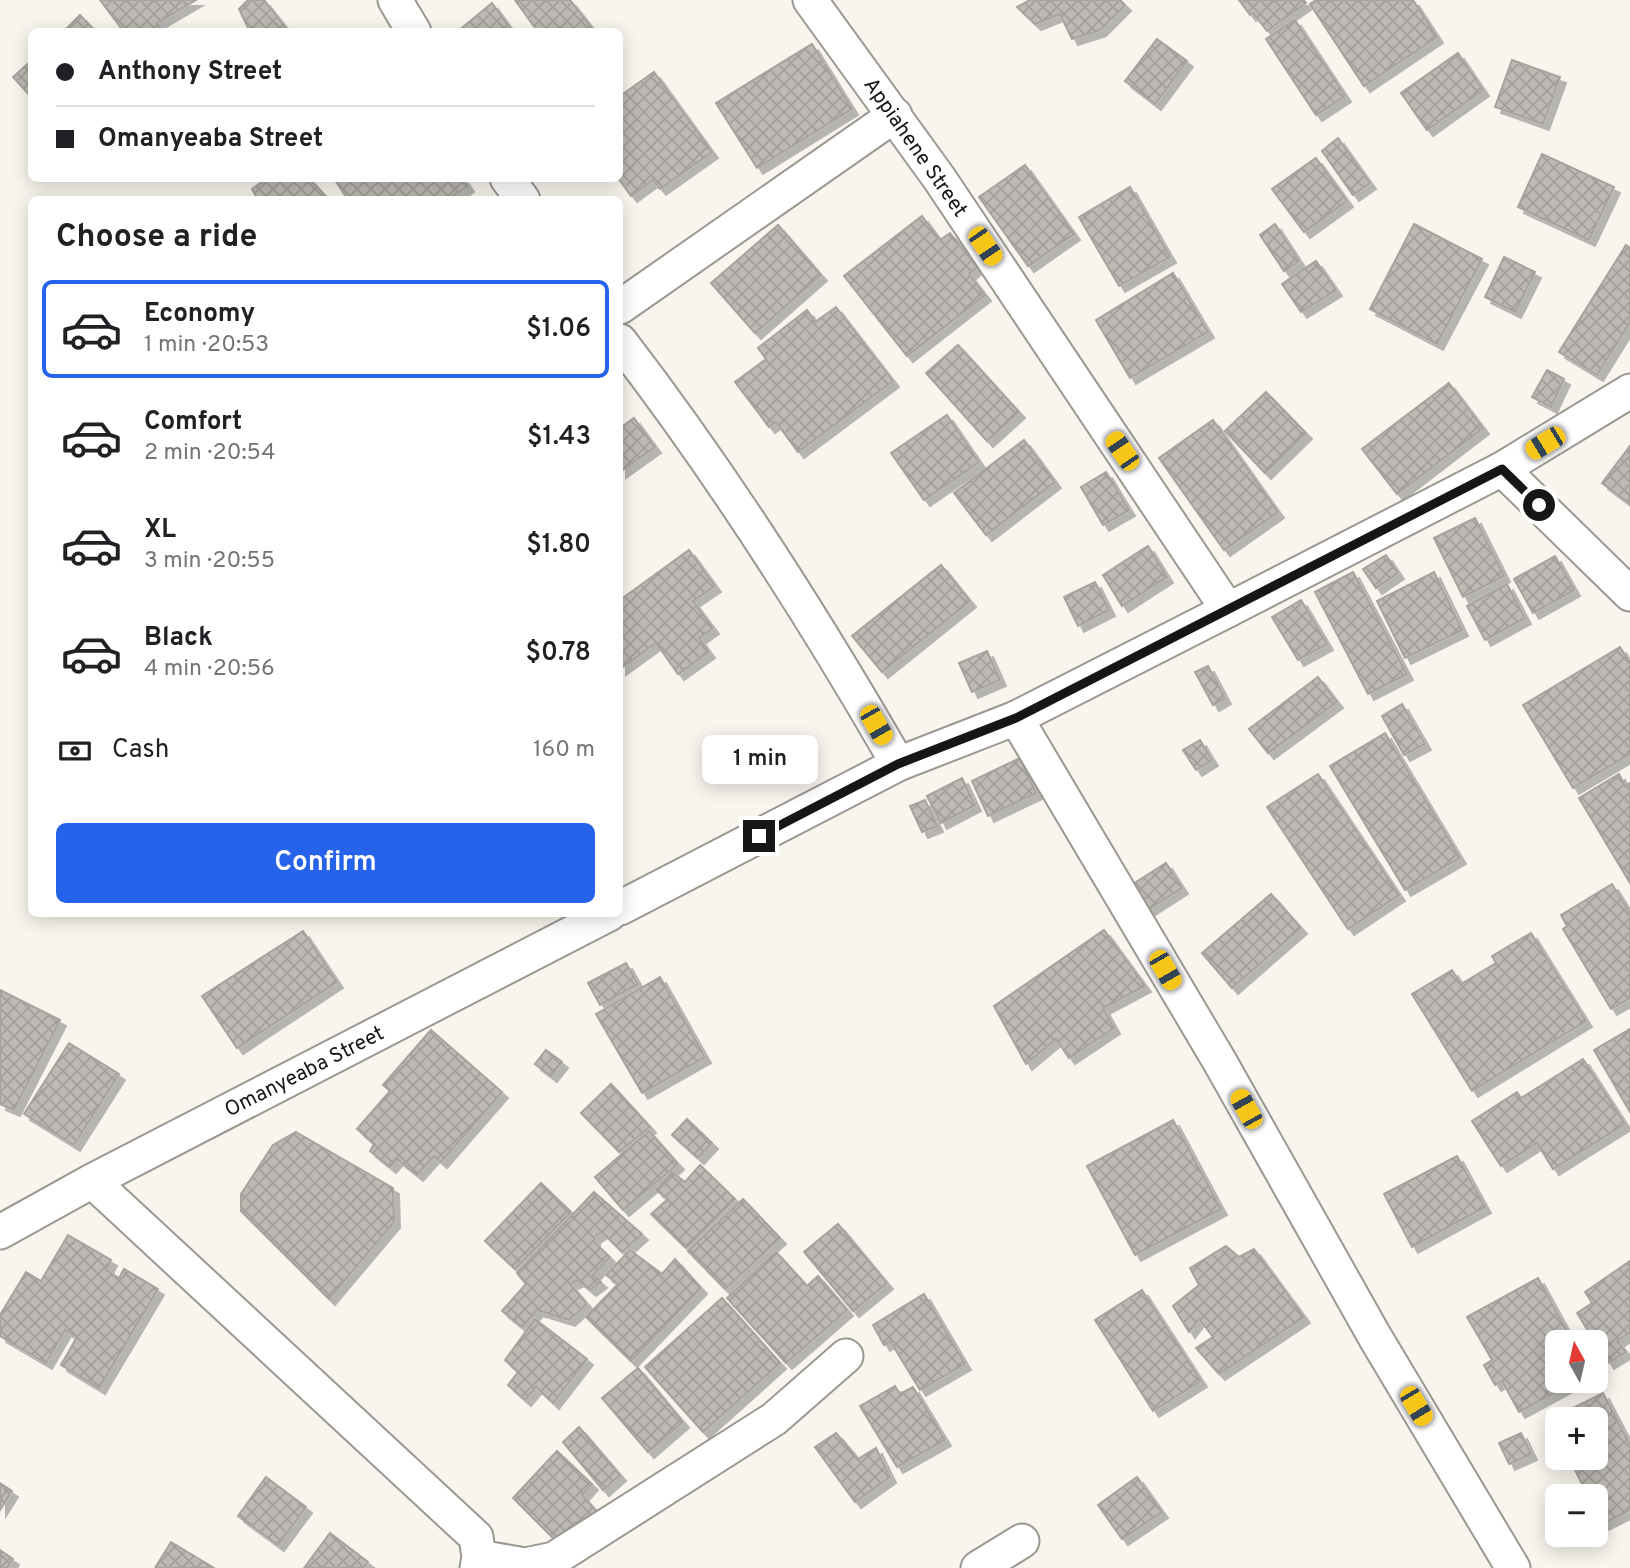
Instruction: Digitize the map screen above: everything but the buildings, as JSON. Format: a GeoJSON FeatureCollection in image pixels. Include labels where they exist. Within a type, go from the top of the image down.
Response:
{"type":"FeatureCollection","features":[{"type":"Feature","properties":{"kind":"street"},"geometry":{"type":"LineString","coordinates":[[395,0],[412,28]]}},
{"type":"Feature","properties":{"kind":"street","name":"Appiahene Street"},"geometry":{"type":"LineString","coordinates":[[810,0],[895,115],[1228,610]]}},
{"type":"Feature","properties":{"kind":"street"},"geometry":{"type":"LineString","coordinates":[[623,305],[895,115]]}},
{"type":"Feature","properties":{"kind":"street"},"geometry":{"type":"LineString","coordinates":[[623,345],[671,408],[776,562],[842,666],[898,764]]}},
{"type":"Feature","properties":{"kind":"street"},"geometry":{"type":"LineString","coordinates":[[623,906],[898,764],[1016,718],[1228,610],[1502,469],[1630,391]]}},
{"type":"Feature","properties":{"kind":"street"},"geometry":{"type":"LineString","coordinates":[[1502,469],[1630,594]]}},
{"type":"Feature","properties":{"kind":"street"},"geometry":{"type":"LineString","coordinates":[[1016,718],[1220,1062],[1375,1337],[1513,1568]]}},
{"type":"Feature","properties":{"kind":"street","name":"Omanyeaba Street"},"geometry":{"type":"LineString","coordinates":[[0,1232],[92,1181],[603,917]]}},
{"type":"Feature","properties":{"kind":"street"},"geometry":{"type":"LineString","coordinates":[[92,1181],[476,1537],[478,1562],[525,1565],[554,1559],[774,1419],[846,1356]]}},
{"type":"Feature","properties":{"kind":"street"},"geometry":{"type":"LineString","coordinates":[[978,1568],[1022,1541]]}},
{"type":"Feature","properties":{"kind":"route"},"geometry":{"type":"LineString","coordinates":[[759,836],[898,764],[1016,718],[1502,469],[1539,505]]}}]}
